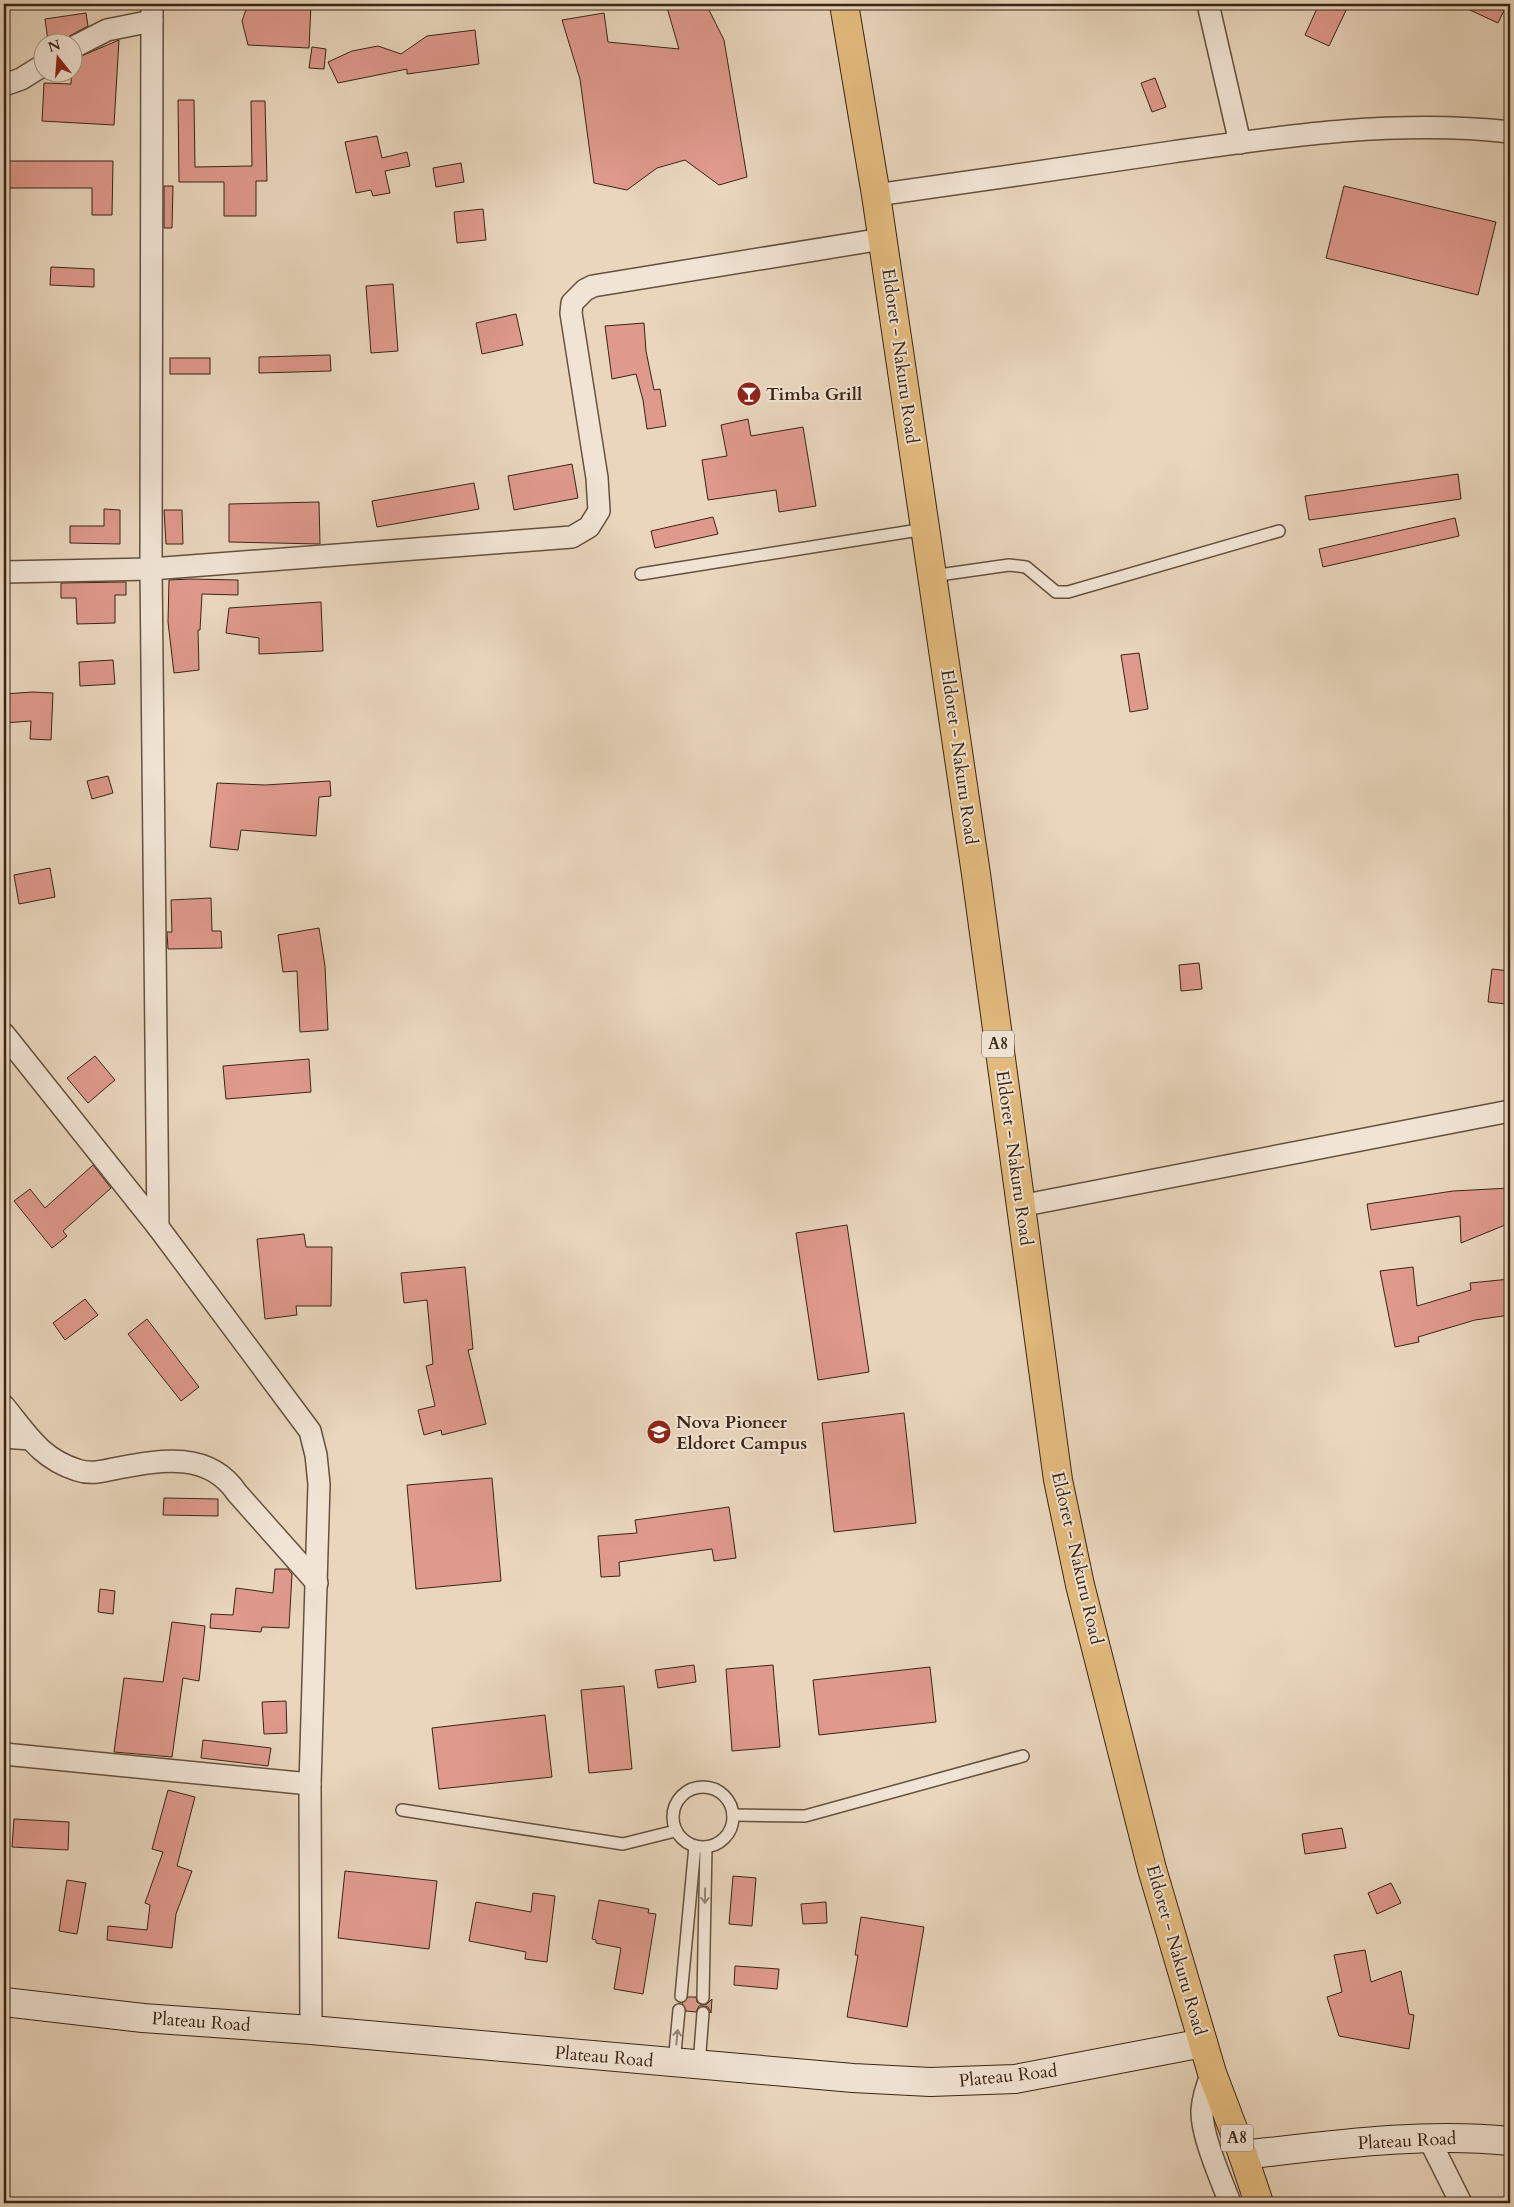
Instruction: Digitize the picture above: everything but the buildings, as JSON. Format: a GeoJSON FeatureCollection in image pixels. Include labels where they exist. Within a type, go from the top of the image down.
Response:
{"type":"FeatureCollection","features":[{"type":"Feature","properties":{"kind":"highway","name":"Eldoret - Nakuru Road"},"geometry":{"type":"LineString","coordinates":[[844,4],[876,195],[976,874],[1058,1480],[1080,1585],[1149,1860],[1212,2073],[1260,2203]]}},
{"type":"Feature","properties":{"kind":"street"},"geometry":{"type":"LineString","coordinates":[[1208,4],[1240,143]]}},
{"type":"Feature","properties":{"kind":"street"},"geometry":{"type":"LineString","coordinates":[[82,43],[107,30],[152,12],[151,569],[158,1227]]}},
{"type":"Feature","properties":{"kind":"street"},"geometry":{"type":"LineString","coordinates":[[4,85],[21,79],[32,72]]}},
{"type":"Feature","properties":{"kind":"street"},"geometry":{"type":"LineString","coordinates":[[876,195],[1312,133],[1399,126],[1480,128],[1510,132]]}},
{"type":"Feature","properties":{"kind":"street"},"geometry":{"type":"LineString","coordinates":[[4,572],[151,569],[572,537],[589,527],[599,511],[597,478],[571,313],[572,303],[578,295],[593,286],[882,239]]}},
{"type":"Feature","properties":{"kind":"street"},"geometry":{"type":"LineString","coordinates":[[4,1034],[158,1227],[310,1431],[316,1455],[319,1484],[310,1784],[311,2030]]}},
{"type":"Feature","properties":{"kind":"street"},"geometry":{"type":"LineString","coordinates":[[1020,1206],[1507,1115]]}},
{"type":"Feature","properties":{"kind":"street"},"geometry":{"type":"LineString","coordinates":[[4,1406],[30,1439],[49,1458],[76,1470],[90,1474],[146,1463],[178,1461],[202,1465],[228,1479],[237,1493],[317,1583]]}},
{"type":"Feature","properties":{"kind":"street"},"geometry":{"type":"LineString","coordinates":[[4,1437],[30,1439]]}},
{"type":"Feature","properties":{"kind":"street"},"geometry":{"type":"LineString","coordinates":[[4,1754],[310,1784]]}},
{"type":"Feature","properties":{"kind":"street","name":"Plateau Road"},"geometry":{"type":"LineString","coordinates":[[4,2002],[143,2018],[311,2030],[853,2078],[930,2082],[1015,2079],[1203,2044]]}},
{"type":"Feature","properties":{"kind":"street"},"geometry":{"type":"LineString","coordinates":[[1212,2073],[1204,2094],[1203,2120],[1230,2203]]}},
{"type":"Feature","properties":{"kind":"street","name":"Plateau Road"},"geometry":{"type":"LineString","coordinates":[[1243,2155],[1383,2140],[1473,2137],[1510,2141]]}},
{"type":"Feature","properties":{"kind":"street"},"geometry":{"type":"LineString","coordinates":[[1429,2138],[1461,2203]]}},
{"type":"Feature","properties":{"kind":"lane"},"geometry":{"type":"LineString","coordinates":[[641,574],[925,529]]}},
{"type":"Feature","properties":{"kind":"lane"},"geometry":{"type":"LineString","coordinates":[[932,576],[1009,565],[1026,567],[1056,592],[1068,592],[1279,531]]}},
{"type":"Feature","properties":{"kind":"lane"},"geometry":{"type":"LineString","coordinates":[[733,1815],[805,1816],[1023,1756]]}},
{"type":"Feature","properties":{"kind":"lane"},"geometry":{"type":"LineString","coordinates":[[698,1786],[708,1787],[726,1797],[732,1807],[732,1826],[727,1835],[719,1842],[700,1847],[682,1839],[675,1831],[672,1821],[674,1806],[679,1796],[688,1790],[698,1786]]}},
{"type":"Feature","properties":{"kind":"lane"},"geometry":{"type":"LineString","coordinates":[[402,1810],[624,1844],[675,1831]]}},
{"type":"Feature","properties":{"kind":"lane"},"geometry":{"type":"LineString","coordinates":[[681,1996],[700,1847]]}},
{"type":"Feature","properties":{"kind":"lane"},"geometry":{"type":"LineString","coordinates":[[700,1847],[703,1998]]}},
{"type":"Feature","properties":{"kind":"lane"},"geometry":{"type":"LineString","coordinates":[[679,2010],[686,2064]]}},
{"type":"Feature","properties":{"kind":"lane"},"geometry":{"type":"LineString","coordinates":[[686,2064],[702,2013]]}},
{"type":"Feature","properties":{"kind":"place","name":"Timba Grill"},"geometry":{"type":"Point","coordinates":[749,394]}},
{"type":"Feature","properties":{"kind":"place","name":"Nova Pioneer Eldoret Campus"},"geometry":{"type":"Point","coordinates":[659,1432]}}]}
